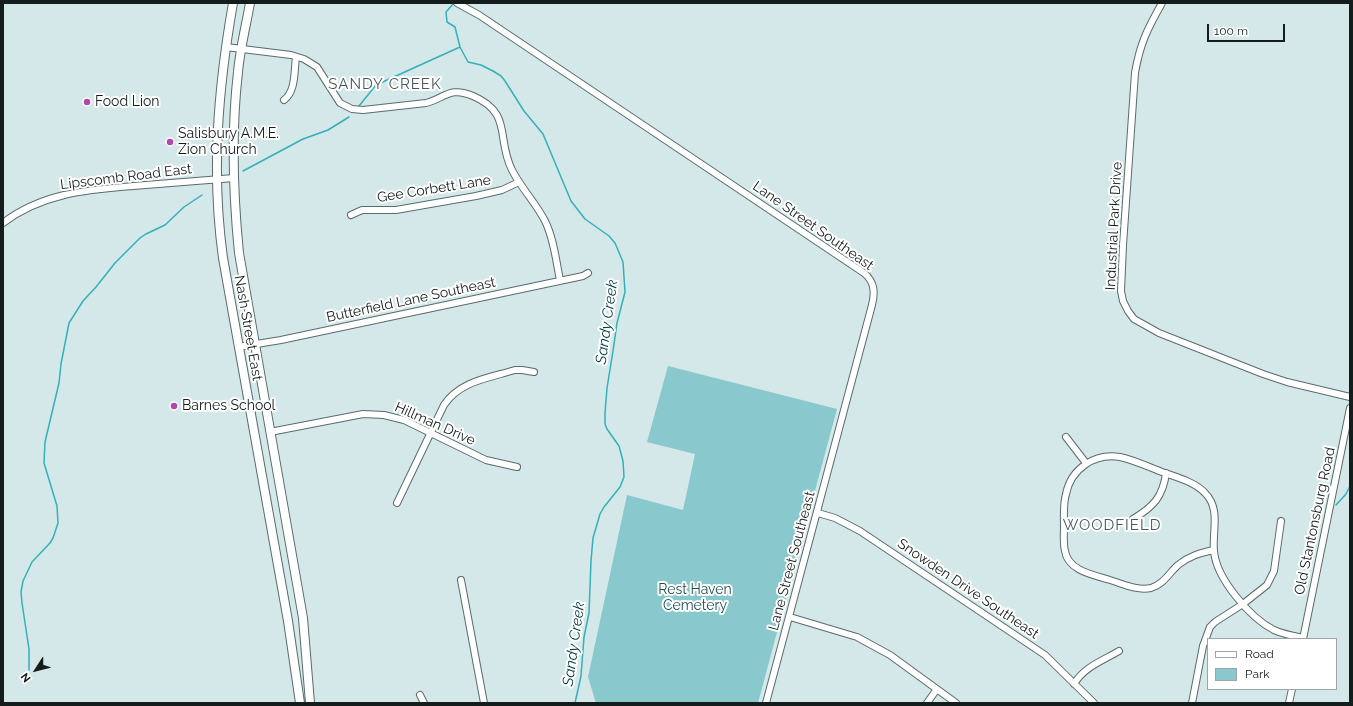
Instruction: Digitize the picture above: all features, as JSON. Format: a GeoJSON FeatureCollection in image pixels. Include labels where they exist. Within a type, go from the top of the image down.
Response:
{"type":"FeatureCollection","features":[{"type":"Feature","properties":{"kind":"main road","name":"Nash Street East"},"geometry":{"type":"LineString","coordinates":[[233,3],[219,104],[216,180],[220,239],[238,347],[288,620],[300,703]]}},
{"type":"Feature","properties":{"kind":"main road","name":"Nash Street East"},"geometry":{"type":"LineString","coordinates":[[250,3],[238,73],[234,133],[235,212],[239,253],[254,344],[303,618],[310,703]]}},
{"type":"Feature","properties":{"kind":"street","name":"Lane Street Southeast"},"geometry":{"type":"LineString","coordinates":[[458,3],[851,264],[868,276],[872,281],[874,286],[872,306],[818,513],[766,703]]}},
{"type":"Feature","properties":{"kind":"street","name":"Industrial Park Drive"},"geometry":{"type":"LineString","coordinates":[[1162,3],[1142,42],[1138,53],[1135,73],[1123,245],[1121,291],[1123,301],[1134,319],[1159,333],[1273,378],[1350,397]]}},
{"type":"Feature","properties":{"kind":"street"},"geometry":{"type":"LineString","coordinates":[[226,47],[296,57],[309,62],[317,68],[338,100],[344,106],[352,109],[363,110],[426,103],[432,102],[446,94],[454,92],[466,93],[490,106],[497,114],[502,127],[506,155],[512,169],[546,222],[551,236],[560,280]]}},
{"type":"Feature","properties":{"kind":"street"},"geometry":{"type":"LineString","coordinates":[[284,100],[289,96],[292,90],[296,57]]}},
{"type":"Feature","properties":{"kind":"street","name":"Lipscomb Road East"},"geometry":{"type":"LineString","coordinates":[[3,223],[25,208],[64,194],[110,188],[234,178]]}},
{"type":"Feature","properties":{"kind":"street","name":"Gee Corbett Lane"},"geometry":{"type":"LineString","coordinates":[[351,215],[362,210],[396,210],[482,195],[502,190],[519,182]]}},
{"type":"Feature","properties":{"kind":"street","name":"Butterfield Lane Southeast"},"geometry":{"type":"LineString","coordinates":[[238,347],[281,340],[583,276],[588,273]]}},
{"type":"Feature","properties":{"kind":"street"},"geometry":{"type":"LineString","coordinates":[[397,503],[444,404],[453,393],[471,383],[515,370],[534,372]]}},
{"type":"Feature","properties":{"kind":"street","name":"Old Stantonsburg Road"},"geometry":{"type":"LineString","coordinates":[[1303,638],[1350,408]]}},
{"type":"Feature","properties":{"kind":"street","name":"Hillman Drive"},"geometry":{"type":"LineString","coordinates":[[270,432],[374,414],[394,417],[486,460],[517,467]]}},
{"type":"Feature","properties":{"kind":"street"},"geometry":{"type":"LineString","coordinates":[[1066,437],[1086,463]]}},
{"type":"Feature","properties":{"kind":"street"},"geometry":{"type":"LineString","coordinates":[[1214,550],[1190,556],[1178,565],[1162,582],[1148,588],[1135,588],[1075,567],[1069,561],[1065,552],[1065,498],[1067,488],[1071,480],[1086,463],[1105,457],[1120,457],[1194,484],[1210,498],[1215,510],[1214,550],[1218,569],[1223,579],[1253,615],[1269,627],[1283,633],[1303,638]]}},
{"type":"Feature","properties":{"kind":"street"},"geometry":{"type":"LineString","coordinates":[[1134,519],[1146,511],[1156,500],[1165,483],[1166,473]]}},
{"type":"Feature","properties":{"kind":"street","name":"Snowden Drive Southeast"},"geometry":{"type":"LineString","coordinates":[[818,513],[835,518],[860,530],[1045,655],[1094,703]]}},
{"type":"Feature","properties":{"kind":"street"},"geometry":{"type":"LineString","coordinates":[[1192,703],[1203,646],[1210,627],[1262,590],[1271,578],[1276,564],[1281,521]]}},
{"type":"Feature","properties":{"kind":"street"},"geometry":{"type":"LineString","coordinates":[[461,580],[484,703]]}},
{"type":"Feature","properties":{"kind":"street"},"geometry":{"type":"LineString","coordinates":[[790,617],[857,637],[890,655],[956,703]]}},
{"type":"Feature","properties":{"kind":"street"},"geometry":{"type":"LineString","coordinates":[[1074,684],[1078,676],[1086,669],[1119,651]]}},
{"type":"Feature","properties":{"kind":"street"},"geometry":{"type":"LineString","coordinates":[[927,703],[937,689]]}},
{"type":"Feature","properties":{"kind":"street"},"geometry":{"type":"LineString","coordinates":[[1289,703],[1292,690]]}},
{"type":"Feature","properties":{"kind":"street"},"geometry":{"type":"LineString","coordinates":[[420,695],[424,703]]}},
{"type":"Feature","properties":{"kind":"green space","name":"Rest Haven Cemetery"},"geometry":{"type":"Polygon","coordinates":[[[668,366],[837,409],[758,703],[596,703],[588,677],[627,495],[683,510],[695,454],[647,442],[668,366]]]}},
{"type":"Feature","properties":{"kind":"waterway","name":"Sandy Creek"},"geometry":{"type":"LineString","coordinates":[[454,3],[446,12],[447,22],[455,27],[460,47],[468,62],[481,65],[493,71],[501,76],[505,81],[524,111],[543,134],[571,201],[585,219],[609,236],[615,243],[623,262],[625,292],[617,323],[607,388],[605,424],[619,446],[623,461],[624,477],[620,487],[600,514],[593,538],[589,613],[584,637],[581,676],[575,703]]}},
{"type":"Feature","properties":{"kind":"waterway"},"geometry":{"type":"LineString","coordinates":[[359,106],[376,85],[460,47]]}},
{"type":"Feature","properties":{"kind":"waterway"},"geometry":{"type":"LineString","coordinates":[[243,171],[303,139],[328,130],[349,117]]}},
{"type":"Feature","properties":{"kind":"waterway"},"geometry":{"type":"LineString","coordinates":[[29,670],[29,649],[21,592],[23,581],[32,562],[50,543],[58,523],[57,506],[44,463],[45,442],[59,383],[69,323],[83,301],[115,263],[140,238],[165,225],[184,207],[202,195]]}},
{"type":"Feature","properties":{"kind":"waterway"},"geometry":{"type":"LineString","coordinates":[[1336,505],[1346,494],[1350,486]]}},
{"type":"Feature","properties":{"kind":"place","name":"Food Lion"},"geometry":{"type":"Point","coordinates":[87,102]}},
{"type":"Feature","properties":{"kind":"place","name":"Salisbury A.M.E. Zion Church"},"geometry":{"type":"Point","coordinates":[170,142]}},
{"type":"Feature","properties":{"kind":"place","name":"Barnes School"},"geometry":{"type":"Point","coordinates":[174,406]}},
{"type":"Feature","properties":{"kind":"district","name":"SANDY CREEK"},"geometry":{"type":"Point","coordinates":[385,84]}},
{"type":"Feature","properties":{"kind":"district","name":"WOODFIELD"},"geometry":{"type":"Point","coordinates":[1112,525]}}]}
